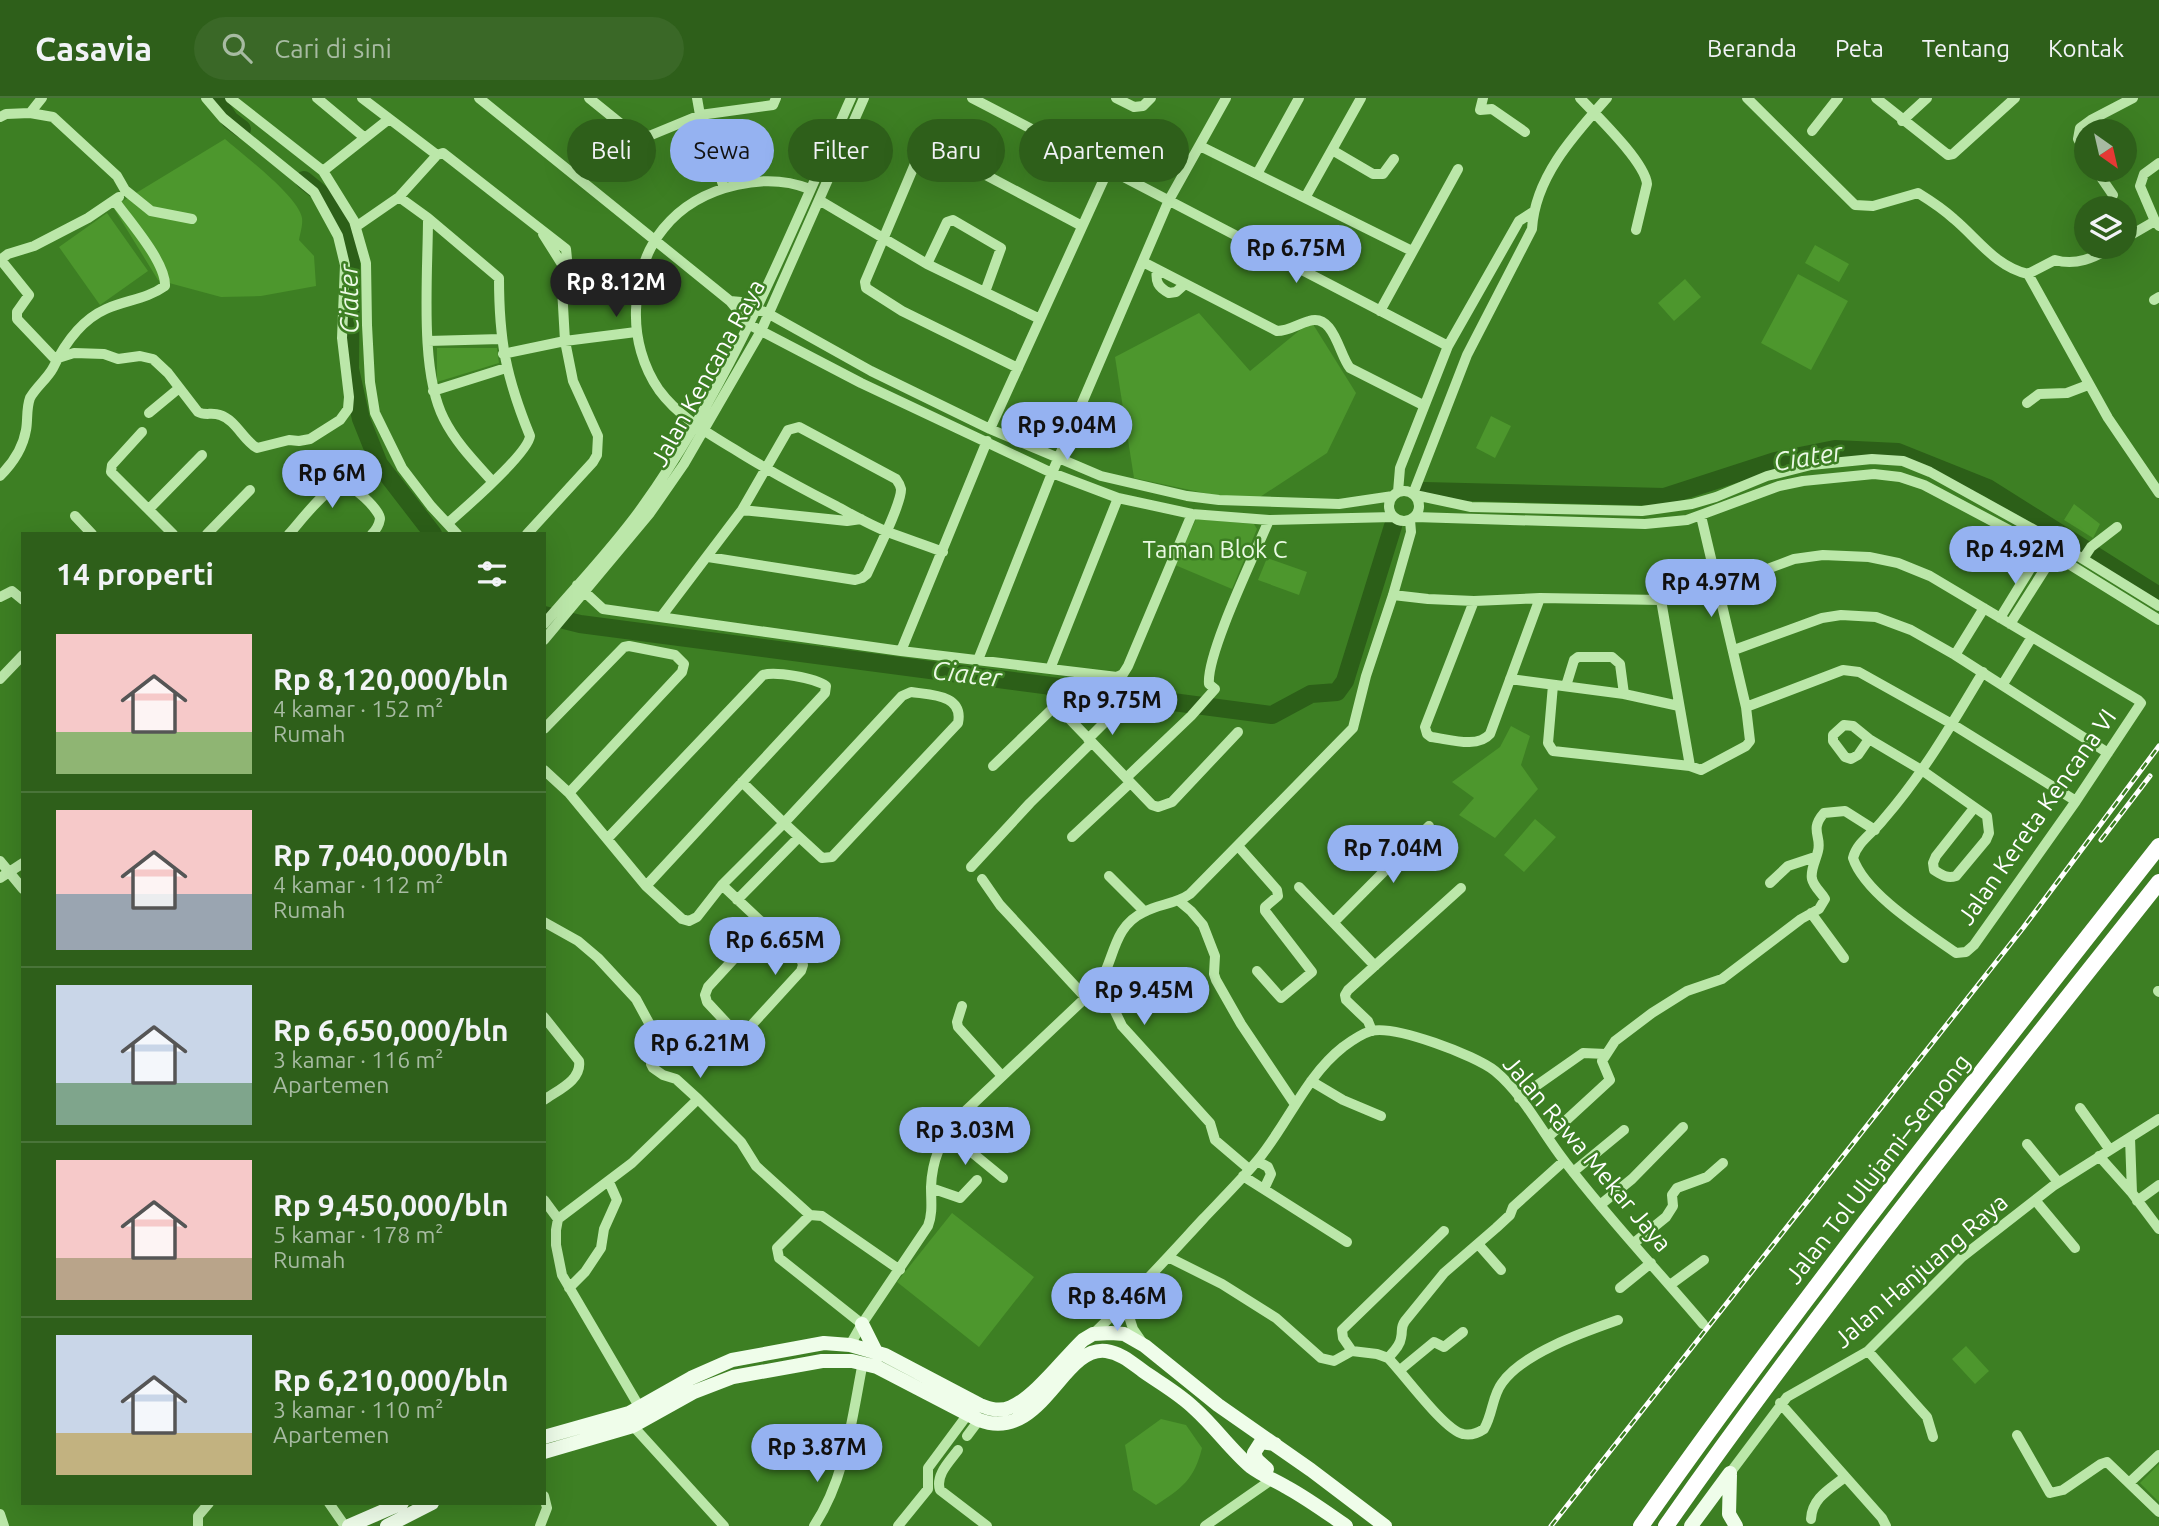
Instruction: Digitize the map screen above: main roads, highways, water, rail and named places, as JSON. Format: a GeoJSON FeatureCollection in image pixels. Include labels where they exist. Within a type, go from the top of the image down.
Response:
{"type":"FeatureCollection","features":[{"type":"Feature","properties":{"kind":"highway","name":"Jalan Tol Ulujami–Serpong"},"geometry":{"type":"LineString","coordinates":[[1641,1526],[1756,1364],[2159,846]]}},
{"type":"Feature","properties":{"kind":"highway","name":"Jalan Tol Ulujami–Serpong"},"geometry":{"type":"LineString","coordinates":[[1666,1526],[1758,1396],[2010,1069],[2159,882]]}},
{"type":"Feature","properties":{"kind":"main road"},"geometry":{"type":"LineString","coordinates":[[862,1324],[876,1352]]}},
{"type":"Feature","properties":{"kind":"main road"},"geometry":{"type":"LineString","coordinates":[[546,1451],[615,1425],[691,1378],[732,1360],[824,1343],[850,1345],[876,1352],[938,1381],[980,1405],[1003,1409],[1026,1398],[1067,1355],[1093,1334],[1124,1334],[1146,1346],[1218,1405],[1385,1526]]}},
{"type":"Feature","properties":{"kind":"main road"},"geometry":{"type":"LineString","coordinates":[[546,1437],[615,1425],[633,1426],[694,1392],[733,1377],[822,1361],[863,1362],[973,1417],[1000,1424],[1017,1420],[1033,1409],[1077,1364],[1090,1354],[1104,1350],[1120,1355],[1194,1407],[1250,1466],[1270,1480],[1287,1486]]}},
{"type":"Feature","properties":{"kind":"main road"},"geometry":{"type":"LineString","coordinates":[[1275,1444],[1261,1443],[1256,1448],[1255,1457],[1287,1486],[1346,1526]]}},
{"type":"Feature","properties":{"kind":"main road"},"geometry":{"type":"LineString","coordinates":[[1691,1526],[1730,1473],[1729,1514],[1736,1526]]}},
{"type":"Feature","properties":{"kind":"main road"},"geometry":{"type":"LineString","coordinates":[[347,1526],[397,1505]]}},
{"type":"Feature","properties":{"kind":"main road"},"geometry":{"type":"LineString","coordinates":[[387,1526],[428,1505]]}},
{"type":"Feature","properties":{"kind":"waterway","name":"Ciater"},"geometry":{"type":"LineString","coordinates":[[215,98],[230,120],[242,129]]}},
{"type":"Feature","properties":{"kind":"waterway","name":"Ciater"},"geometry":{"type":"LineString","coordinates":[[304,180],[335,205],[351,258],[350,369],[361,419],[379,464],[431,532]]}},
{"type":"Feature","properties":{"kind":"waterway","name":"Ciater"},"geometry":{"type":"LineString","coordinates":[[1424,491],[1664,497],[1775,461],[1835,449],[1898,452],[1988,488],[2159,596]]}},
{"type":"Feature","properties":{"kind":"waterway","name":"Ciater"},"geometry":{"type":"LineString","coordinates":[[546,616],[580,624],[1272,715],[1311,694],[1337,692],[1345,681],[1393,526]]}},
{"type":"Feature","properties":{"kind":"railway"},"geometry":{"type":"LineString","coordinates":[[1551,1526],[2023,928],[2159,746]]}},
{"type":"Feature","properties":{"kind":"railway"},"geometry":{"type":"LineString","coordinates":[[2101,840],[2150,776]]}},
{"type":"Feature","properties":{"kind":"park label","name":"Taman Blok C"},"geometry":{"type":"Point","coordinates":[1215,550]}}]}
